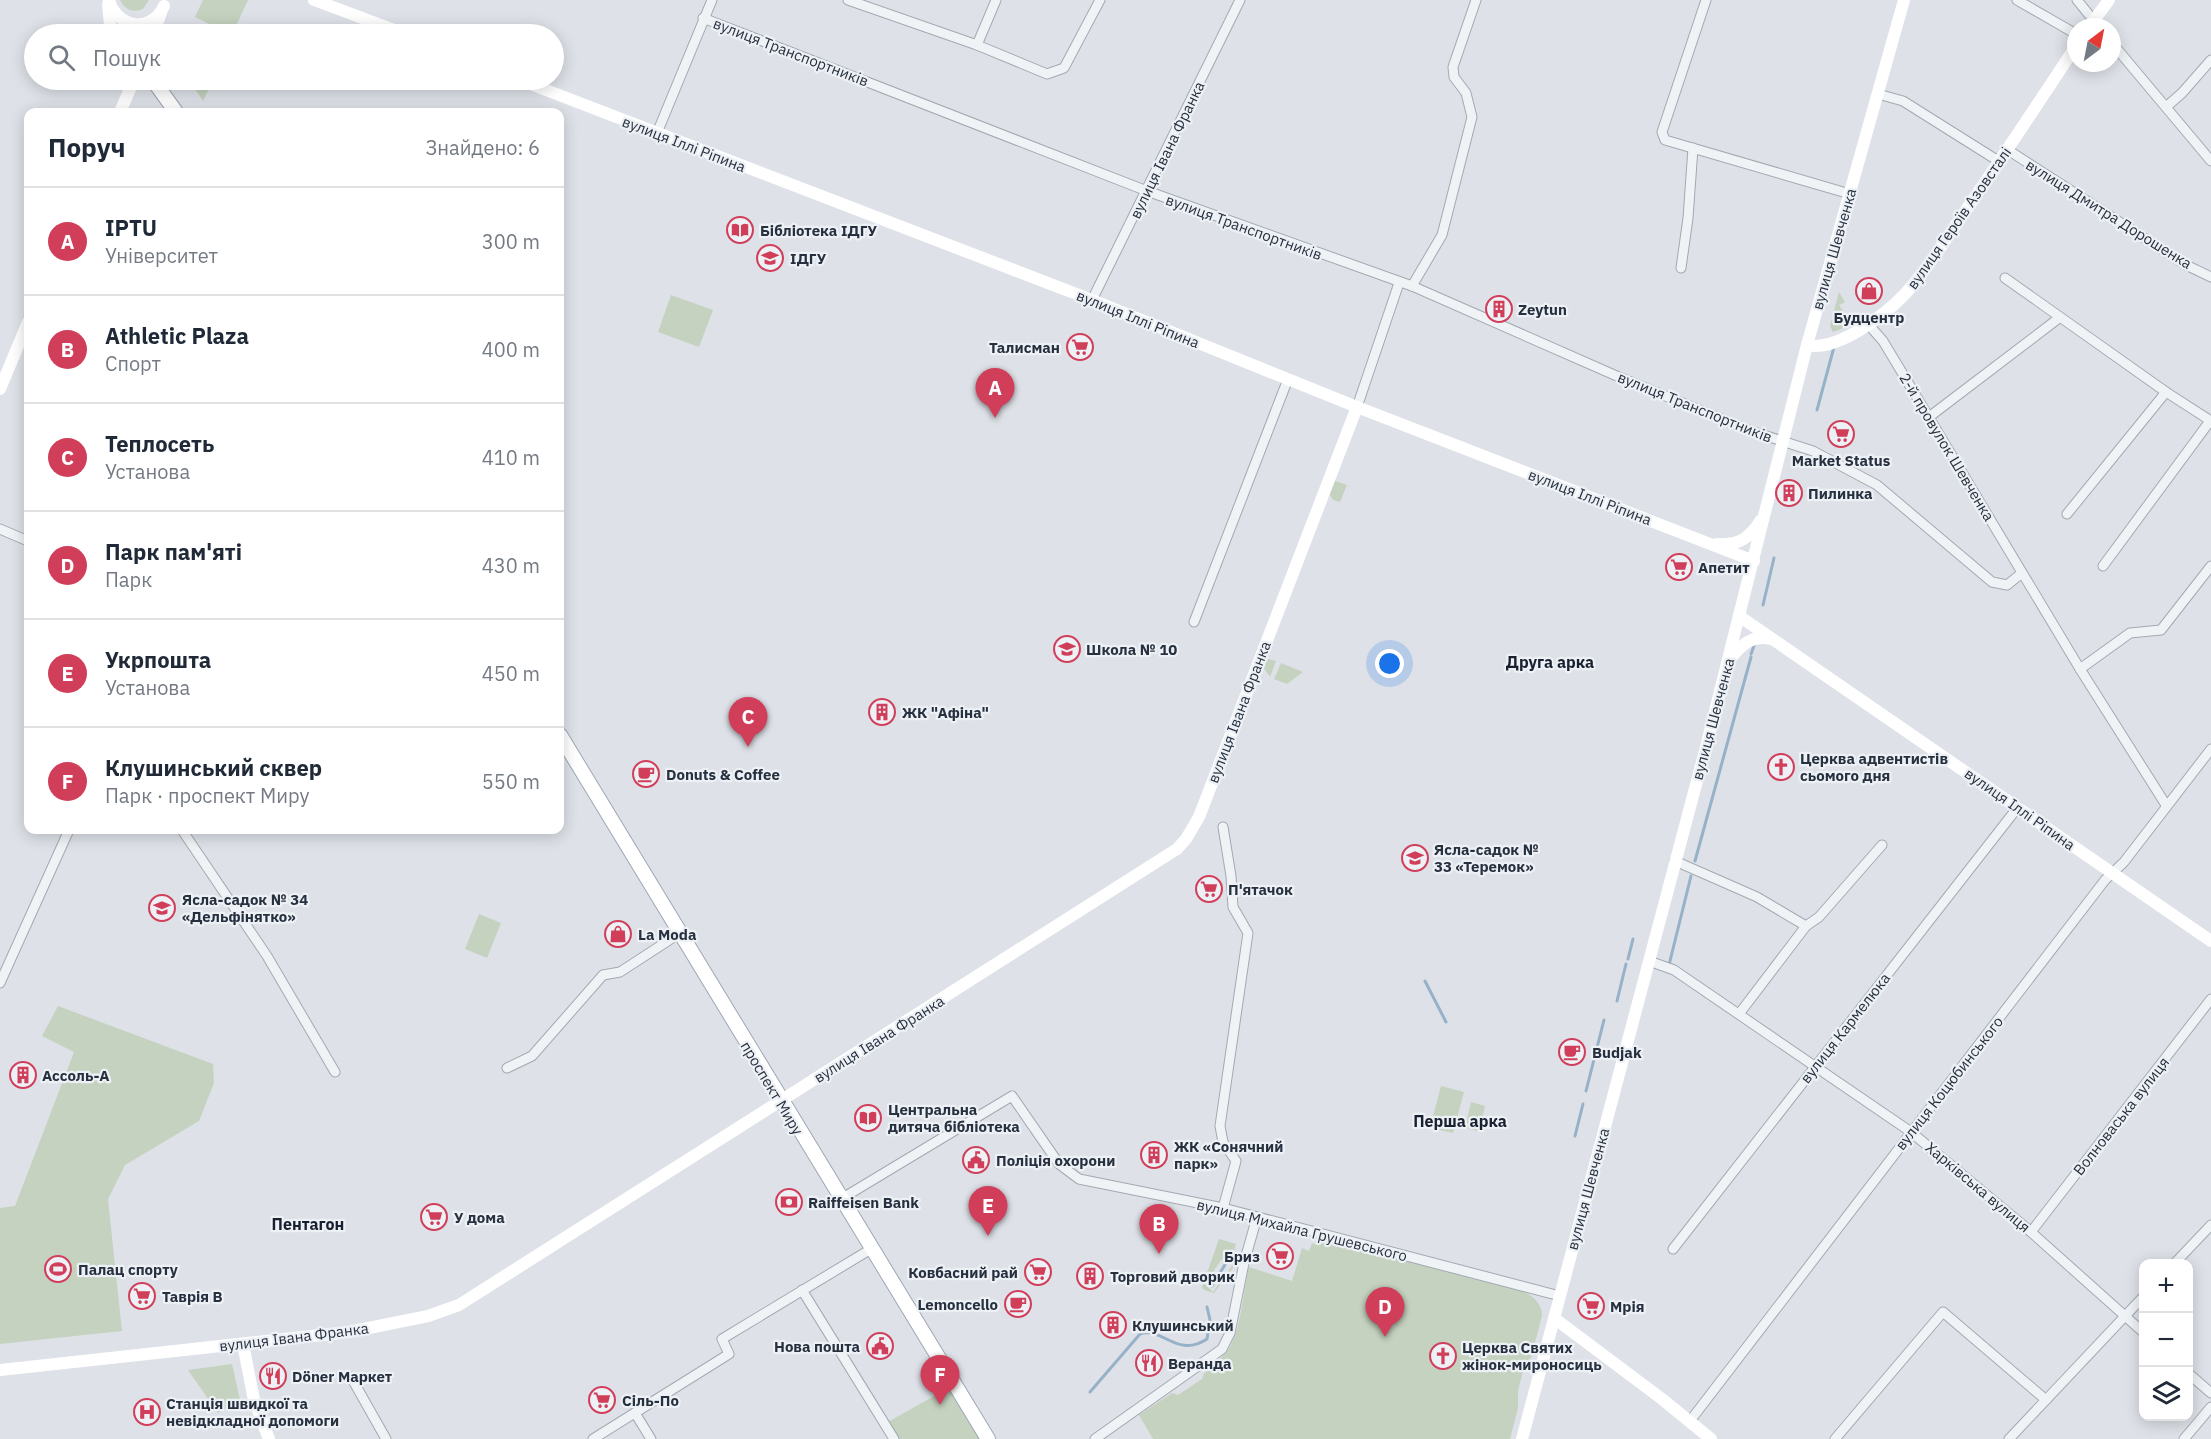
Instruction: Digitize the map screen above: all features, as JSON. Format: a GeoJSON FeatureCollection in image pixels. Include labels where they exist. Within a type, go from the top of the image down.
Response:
{"type":"FeatureCollection","features":[{"type":"Feature","properties":{"kind":"main road"},"geometry":{"type":"LineString","coordinates":[[160,90],[173,108]]}},
{"type":"Feature","properties":{"kind":"main road","name":"проспект Миру"},"geometry":{"type":"LineString","coordinates":[[564,742],[780,1102],[988,1439]]}},
{"type":"Feature","properties":{"kind":"street"},"geometry":{"type":"LineString","coordinates":[[109,0],[116,16],[134,24],[152,20],[165,3]]}},
{"type":"Feature","properties":{"kind":"street"},"geometry":{"type":"LineString","coordinates":[[109,0],[107,9],[112,24]]}},
{"type":"Feature","properties":{"kind":"street"},"geometry":{"type":"LineString","coordinates":[[314,0],[378,24]]}},
{"type":"Feature","properties":{"kind":"street"},"geometry":{"type":"LineString","coordinates":[[657,133],[712,0]]}},
{"type":"Feature","properties":{"kind":"street"},"geometry":{"type":"LineString","coordinates":[[848,0],[977,45],[1047,74],[1055,74],[1064,68],[1100,0]]}},
{"type":"Feature","properties":{"kind":"street"},"geometry":{"type":"LineString","coordinates":[[977,45],[996,0]]}},
{"type":"Feature","properties":{"kind":"street","name":"вулиця Івана Франка"},"geometry":{"type":"LineString","coordinates":[[1092,300],[1240,0]]}},
{"type":"Feature","properties":{"kind":"street"},"geometry":{"type":"LineString","coordinates":[[1412,286],[1442,236],[1472,117],[1466,93],[1454,77],[1453,67],[1476,0]]}},
{"type":"Feature","properties":{"kind":"street"},"geometry":{"type":"LineString","coordinates":[[1706,0],[1662,132],[1665,140],[1850,194]]}},
{"type":"Feature","properties":{"kind":"street","name":"вулиця Шевченка"},"geometry":{"type":"LineString","coordinates":[[1522,1439],[1754,561],[1807,345],[1904,0]]}},
{"type":"Feature","properties":{"kind":"street"},"geometry":{"type":"LineString","coordinates":[[2017,0],[2067,29]]}},
{"type":"Feature","properties":{"kind":"street"},"geometry":{"type":"LineString","coordinates":[[2077,0],[2089,18]]}},
{"type":"Feature","properties":{"kind":"street"},"geometry":{"type":"LineString","coordinates":[[2098,18],[2109,0]]}},
{"type":"Feature","properties":{"kind":"street"},"geometry":{"type":"LineString","coordinates":[[157,24],[165,3]]}},
{"type":"Feature","properties":{"kind":"street","name":"вулиця Транспортників"},"geometry":{"type":"LineString","coordinates":[[703,18],[1147,191],[1412,286],[1619,377],[1783,442]]}},
{"type":"Feature","properties":{"kind":"street"},"geometry":{"type":"LineString","coordinates":[[2121,54],[2211,161]]}},
{"type":"Feature","properties":{"kind":"street","name":"вулиця Героїв Азовсталі"},"geometry":{"type":"LineString","coordinates":[[1807,345],[1829,345],[1868,324],[1887,311],[1907,292],[2000,162],[2067,60]]}},
{"type":"Feature","properties":{"kind":"street"},"geometry":{"type":"LineString","coordinates":[[2166,107],[2182,93],[2211,60]]}},
{"type":"Feature","properties":{"kind":"street"},"geometry":{"type":"LineString","coordinates":[[122,108],[130,90]]}},
{"type":"Feature","properties":{"kind":"street","name":"вулиця Іллі Ріпина"},"geometry":{"type":"LineString","coordinates":[[546,90],[1092,300],[1357,407],[1754,561]]}},
{"type":"Feature","properties":{"kind":"street"},"geometry":{"type":"LineString","coordinates":[[1878,94],[1902,101],[2000,162]]}},
{"type":"Feature","properties":{"kind":"street"},"geometry":{"type":"LineString","coordinates":[[1681,268],[1688,218],[1693,148]]}},
{"type":"Feature","properties":{"kind":"street","name":"вулиця Дмитра Дорошенка"},"geometry":{"type":"LineString","coordinates":[[2008,150],[2186,265],[2209,272]]}},
{"type":"Feature","properties":{"kind":"street"},"geometry":{"type":"LineString","coordinates":[[2005,278],[2059,318],[2211,421],[2103,566]]}},
{"type":"Feature","properties":{"kind":"street","name":"вулиця Івана Франка"},"geometry":{"type":"LineString","coordinates":[[0,1370],[349,1332],[428,1316],[459,1305],[1119,887],[1186,839],[1199,817],[1357,407],[1399,283]]}},
{"type":"Feature","properties":{"kind":"street"},"geometry":{"type":"LineString","coordinates":[[1929,417],[2059,318]]}},
{"type":"Feature","properties":{"kind":"street","name":"2-й провулок Шевченка"},"geometry":{"type":"LineString","coordinates":[[1868,324],[1883,341],[2080,669],[2166,805]]}},
{"type":"Feature","properties":{"kind":"street"},"geometry":{"type":"LineString","coordinates":[[0,389],[24,332]]}},
{"type":"Feature","properties":{"kind":"street"},"geometry":{"type":"LineString","coordinates":[[1194,622],[1288,379]]}},
{"type":"Feature","properties":{"kind":"street"},"geometry":{"type":"LineString","coordinates":[[2067,514],[2166,392]]}},
{"type":"Feature","properties":{"kind":"street"},"geometry":{"type":"LineString","coordinates":[[1783,442],[1813,451],[1878,485],[1992,582],[2007,585],[2022,573]]}},
{"type":"Feature","properties":{"kind":"street"},"geometry":{"type":"LineString","coordinates":[[1702,541],[1726,545],[1744,540],[1752,534],[1767,509]]}},
{"type":"Feature","properties":{"kind":"street"},"geometry":{"type":"LineString","coordinates":[[0,529],[24,539]]}},
{"type":"Feature","properties":{"kind":"street"},"geometry":{"type":"LineString","coordinates":[[2080,669],[2130,633],[2161,630],[2211,566]]}},
{"type":"Feature","properties":{"kind":"street","name":"вулиця Іллі Ріпина"},"geometry":{"type":"LineString","coordinates":[[1739,616],[2211,941]]}},
{"type":"Feature","properties":{"kind":"street"},"geometry":{"type":"LineString","coordinates":[[1726,667],[1737,650],[1750,640],[1767,638],[1781,644]]}},
{"type":"Feature","properties":{"kind":"street","name":"вулиця Коцюбинського"},"geometry":{"type":"LineString","coordinates":[[1690,1421],[1911,1132],[2211,749]]}},
{"type":"Feature","properties":{"kind":"street","name":"вулиця Кармелюка"},"geometry":{"type":"LineString","coordinates":[[1673,1249],[2018,807]]}},
{"type":"Feature","properties":{"kind":"street"},"geometry":{"type":"LineString","coordinates":[[1222,1208],[1236,1161],[1223,1142],[1220,1126],[1248,933],[1233,907],[1232,876],[1223,827]]}},
{"type":"Feature","properties":{"kind":"street"},"geometry":{"type":"LineString","coordinates":[[0,983],[67,834]]}},
{"type":"Feature","properties":{"kind":"street"},"geometry":{"type":"LineString","coordinates":[[185,834],[267,956],[335,1072]]}},
{"type":"Feature","properties":{"kind":"street"},"geometry":{"type":"LineString","coordinates":[[1739,1014],[1806,926],[1818,917],[1882,845]]}},
{"type":"Feature","properties":{"kind":"street"},"geometry":{"type":"LineString","coordinates":[[1675,861],[1757,897],[1806,926]]}},
{"type":"Feature","properties":{"kind":"street"},"geometry":{"type":"LineString","coordinates":[[507,1068],[532,1056],[603,975],[620,972],[680,933]]}},
{"type":"Feature","properties":{"kind":"street","name":"Харківська вулиця"},"geometry":{"type":"LineString","coordinates":[[1649,961],[1674,970],[1911,1132],[2031,1232],[2139,1329]]}},
{"type":"Feature","properties":{"kind":"street","name":"Волноваська вулиця"},"geometry":{"type":"LineString","coordinates":[[2031,1232],[2211,999]]}},
{"type":"Feature","properties":{"kind":"street","name":"вулиця Михайла Грушевського"},"geometry":{"type":"LineString","coordinates":[[841,1199],[1012,1095],[1059,1164],[1078,1179],[1222,1208],[1560,1296]]}},
{"type":"Feature","properties":{"kind":"street"},"geometry":{"type":"LineString","coordinates":[[1095,1439],[1222,1349],[1228,1339],[1244,1263],[1257,1217]]}},
{"type":"Feature","properties":{"kind":"street"},"geometry":{"type":"LineString","coordinates":[[2178,1259],[2211,1225]]}},
{"type":"Feature","properties":{"kind":"street"},"geometry":{"type":"LineString","coordinates":[[593,1439],[729,1354],[722,1339],[871,1249]]}},
{"type":"Feature","properties":{"kind":"street"},"geometry":{"type":"LineString","coordinates":[[802,1290],[894,1439]]}},
{"type":"Feature","properties":{"kind":"street"},"geometry":{"type":"LineString","coordinates":[[2009,1439],[2139,1301]]}},
{"type":"Feature","properties":{"kind":"street"},"geometry":{"type":"LineString","coordinates":[[1834,1439],[1943,1312],[2046,1400]]}},
{"type":"Feature","properties":{"kind":"street"},"geometry":{"type":"LineString","coordinates":[[1554,1318],[1711,1439]]}},
{"type":"Feature","properties":{"kind":"street"},"geometry":{"type":"LineString","coordinates":[[243,1344],[254,1400],[269,1439]]}},
{"type":"Feature","properties":{"kind":"street"},"geometry":{"type":"LineString","coordinates":[[351,1377],[386,1439]]}},
{"type":"Feature","properties":{"kind":"street"},"geometry":{"type":"LineString","coordinates":[[2193,1377],[2211,1393]]}},
{"type":"Feature","properties":{"kind":"street"},"geometry":{"type":"LineString","coordinates":[[2184,1439],[2211,1407]]}},
{"type":"Feature","properties":{"kind":"street"},"geometry":{"type":"LineString","coordinates":[[635,1413],[651,1439]]}},
{"type":"Feature","properties":{"kind":"green space"},"geometry":{"type":"Polygon","coordinates":[[[120,0],[149,0],[143,9],[136,11],[127,8],[120,0]]]}},
{"type":"Feature","properties":{"kind":"green space"},"geometry":{"type":"Polygon","coordinates":[[[203,0],[248,0],[237,24],[209,24],[195,17],[203,0]]]}},
{"type":"Feature","properties":{"kind":"green space"},"geometry":{"type":"Polygon","coordinates":[[[196,90],[208,90],[203,101],[196,90]]]}},
{"type":"Feature","properties":{"kind":"green space"},"geometry":{"type":"Polygon","coordinates":[[[1839,292],[1845,302],[1839,305],[1851,323],[1856,323],[1833,332],[1830,326],[1839,292]]]}},
{"type":"Feature","properties":{"kind":"green space"},"geometry":{"type":"Polygon","coordinates":[[[671,295],[713,310],[699,347],[658,332],[671,295]]]}},
{"type":"Feature","properties":{"kind":"green space"},"geometry":{"type":"Polygon","coordinates":[[[1335,481],[1347,485],[1340,502],[1333,500],[1329,493],[1335,481]]]}},
{"type":"Feature","properties":{"kind":"green space"},"geometry":{"type":"Polygon","coordinates":[[[1268,659],[1276,661],[1270,677],[1263,667],[1268,659]]]}},
{"type":"Feature","properties":{"kind":"green space"},"geometry":{"type":"Polygon","coordinates":[[[1281,663],[1303,672],[1287,684],[1274,679],[1281,663]]]}},
{"type":"Feature","properties":{"kind":"green space"},"geometry":{"type":"Polygon","coordinates":[[[479,914],[501,923],[487,958],[465,949],[479,914]]]}},
{"type":"Feature","properties":{"kind":"green space"},"geometry":{"type":"Polygon","coordinates":[[[58,1006],[213,1064],[214,1083],[199,1121],[125,1165],[108,1199],[122,1331],[0,1344],[0,1208],[15,1206],[74,1052],[42,1036],[58,1006]]]}},
{"type":"Feature","properties":{"kind":"green space"},"geometry":{"type":"Polygon","coordinates":[[[1441,1086],[1464,1092],[1453,1133],[1430,1128],[1441,1086]]]}},
{"type":"Feature","properties":{"kind":"green space"},"geometry":{"type":"Polygon","coordinates":[[[1471,1102],[1485,1106],[1479,1131],[1465,1128],[1471,1102]]]}},
{"type":"Feature","properties":{"kind":"green space"},"geometry":{"type":"Polygon","coordinates":[[[1320,1238],[1518,1289],[1534,1299],[1540,1306],[1542,1316],[1531,1358],[1525,1363],[1518,1391],[1518,1408],[1510,1439],[1153,1439],[1139,1415],[1172,1393],[1178,1395],[1202,1379],[1207,1369],[1228,1350],[1238,1327],[1249,1267],[1292,1281],[1302,1248],[1309,1251],[1312,1243],[1318,1245],[1320,1238]]]}},
{"type":"Feature","properties":{"kind":"green space"},"geometry":{"type":"Polygon","coordinates":[[[1219,1239],[1236,1244],[1233,1255],[1235,1265],[1214,1293],[1202,1287],[1219,1239]],[[1225,1258],[1221,1260],[1205,1284],[1213,1292],[1232,1266],[1232,1262],[1225,1258]]]}},
{"type":"Feature","properties":{"kind":"green space"},"geometry":{"type":"Polygon","coordinates":[[[232,1364],[240,1400],[218,1413],[188,1370],[232,1364]]]}},
{"type":"Feature","properties":{"kind":"green space"},"geometry":{"type":"Polygon","coordinates":[[[950,1387],[984,1439],[898,1439],[888,1422],[950,1387]]]}},
{"type":"Feature","properties":{"kind":"waterway"},"geometry":{"type":"LineString","coordinates":[[1817,410],[1834,347]]}},
{"type":"Feature","properties":{"kind":"waterway"},"geometry":{"type":"LineString","coordinates":[[1763,605],[1774,558]]}},
{"type":"Feature","properties":{"kind":"waterway"},"geometry":{"type":"LineString","coordinates":[[1751,654],[1755,643]]}},
{"type":"Feature","properties":{"kind":"waterway"},"geometry":{"type":"LineString","coordinates":[[1695,861],[1751,657]]}},
{"type":"Feature","properties":{"kind":"waterway"},"geometry":{"type":"LineString","coordinates":[[1669,965],[1691,876]]}},
{"type":"Feature","properties":{"kind":"waterway"},"geometry":{"type":"LineString","coordinates":[[1628,959],[1633,939]]}},
{"type":"Feature","properties":{"kind":"waterway"},"geometry":{"type":"LineString","coordinates":[[1617,1001],[1626,964]]}},
{"type":"Feature","properties":{"kind":"waterway"},"geometry":{"type":"LineString","coordinates":[[1425,981],[1446,1022]]}},
{"type":"Feature","properties":{"kind":"waterway"},"geometry":{"type":"LineString","coordinates":[[1586,1091],[1604,1020]]}},
{"type":"Feature","properties":{"kind":"waterway"},"geometry":{"type":"LineString","coordinates":[[1575,1136],[1583,1104]]}},
{"type":"Feature","properties":{"kind":"waterway"},"geometry":{"type":"LineString","coordinates":[[1212,1286],[1226,1263]]}},
{"type":"Feature","properties":{"kind":"waterway"},"geometry":{"type":"LineString","coordinates":[[1090,1392],[1140,1334],[1156,1334],[1187,1346],[1207,1339],[1210,1320],[1207,1307]]}},
{"type":"Feature","properties":{"kind":"place","name":"Бібліотека ІДГУ"},"geometry":{"type":"Point","coordinates":[740,230]}},
{"type":"Feature","properties":{"kind":"place","name":"ІДГУ"},"geometry":{"type":"Point","coordinates":[770,258]}},
{"type":"Feature","properties":{"kind":"place","name":"Будцентр"},"geometry":{"type":"Point","coordinates":[1869,291]}},
{"type":"Feature","properties":{"kind":"place","name":"Zeytun"},"geometry":{"type":"Point","coordinates":[1499,309]}},
{"type":"Feature","properties":{"kind":"place","name":"Талисман"},"geometry":{"type":"Point","coordinates":[1080,347]}},
{"type":"Feature","properties":{"kind":"place","name":"IPTU"},"geometry":{"type":"Point","coordinates":[995,418]}},
{"type":"Feature","properties":{"kind":"place","name":"Market Status"},"geometry":{"type":"Point","coordinates":[1841,434]}},
{"type":"Feature","properties":{"kind":"place","name":"Пилинка"},"geometry":{"type":"Point","coordinates":[1789,493]}},
{"type":"Feature","properties":{"kind":"place","name":"Апетит"},"geometry":{"type":"Point","coordinates":[1679,567]}},
{"type":"Feature","properties":{"kind":"place","name":"Школа № 10"},"geometry":{"type":"Point","coordinates":[1067,649]}},
{"type":"Feature","properties":{"kind":"place","name":"ЖК \"Афіна\""},"geometry":{"type":"Point","coordinates":[882,712]}},
{"type":"Feature","properties":{"kind":"place","name":"Теплосеть"},"geometry":{"type":"Point","coordinates":[748,747]}},
{"type":"Feature","properties":{"kind":"place","name":"Церква адвентистів сьомого дня"},"geometry":{"type":"Point","coordinates":[1781,767]}},
{"type":"Feature","properties":{"kind":"place","name":"Donuts & Coffee"},"geometry":{"type":"Point","coordinates":[646,774]}},
{"type":"Feature","properties":{"kind":"place","name":"Ясла-садок № 33 «Теремок»"},"geometry":{"type":"Point","coordinates":[1415,858]}},
{"type":"Feature","properties":{"kind":"place","name":"П'ятачок"},"geometry":{"type":"Point","coordinates":[1209,889]}},
{"type":"Feature","properties":{"kind":"place","name":"Ясла-садок № 34 «Дельфінятко»"},"geometry":{"type":"Point","coordinates":[162,908]}},
{"type":"Feature","properties":{"kind":"place","name":"La Moda"},"geometry":{"type":"Point","coordinates":[618,934]}},
{"type":"Feature","properties":{"kind":"place","name":"Budjak"},"geometry":{"type":"Point","coordinates":[1572,1052]}},
{"type":"Feature","properties":{"kind":"place","name":"Ассоль-А"},"geometry":{"type":"Point","coordinates":[23,1075]}},
{"type":"Feature","properties":{"kind":"place","name":"Центральна дитяча бібліотека"},"geometry":{"type":"Point","coordinates":[868,1118]}},
{"type":"Feature","properties":{"kind":"place","name":"ЖК «Сонячний парк»"},"geometry":{"type":"Point","coordinates":[1154,1155]}},
{"type":"Feature","properties":{"kind":"place","name":"Поліція охорони"},"geometry":{"type":"Point","coordinates":[976,1160]}},
{"type":"Feature","properties":{"kind":"place","name":"Raiffeisen Bank"},"geometry":{"type":"Point","coordinates":[789,1202]}},
{"type":"Feature","properties":{"kind":"place","name":"У дома"},"geometry":{"type":"Point","coordinates":[434,1217]}},
{"type":"Feature","properties":{"kind":"place","name":"Укрпошта"},"geometry":{"type":"Point","coordinates":[988,1236]}},
{"type":"Feature","properties":{"kind":"place","name":"Athletic Plaza"},"geometry":{"type":"Point","coordinates":[1159,1254]}},
{"type":"Feature","properties":{"kind":"place","name":"Бриз"},"geometry":{"type":"Point","coordinates":[1280,1256]}},
{"type":"Feature","properties":{"kind":"place","name":"Палац спорту"},"geometry":{"type":"Point","coordinates":[58,1269]}},
{"type":"Feature","properties":{"kind":"place","name":"Ковбасний рай"},"geometry":{"type":"Point","coordinates":[1038,1272]}},
{"type":"Feature","properties":{"kind":"place","name":"Торговий дворик"},"geometry":{"type":"Point","coordinates":[1090,1276]}},
{"type":"Feature","properties":{"kind":"place","name":"Таврія В"},"geometry":{"type":"Point","coordinates":[142,1296]}},
{"type":"Feature","properties":{"kind":"place","name":"Lemoncello"},"geometry":{"type":"Point","coordinates":[1018,1304]}},
{"type":"Feature","properties":{"kind":"place","name":"Мрія"},"geometry":{"type":"Point","coordinates":[1591,1306]}},
{"type":"Feature","properties":{"kind":"place","name":"Клушинський"},"geometry":{"type":"Point","coordinates":[1113,1325]}},
{"type":"Feature","properties":{"kind":"place","name":"Парк пам'яті"},"geometry":{"type":"Point","coordinates":[1385,1337]}},
{"type":"Feature","properties":{"kind":"place","name":"Нова пошта"},"geometry":{"type":"Point","coordinates":[880,1346]}},
{"type":"Feature","properties":{"kind":"place","name":"Церква Святих жінок-мироносиць"},"geometry":{"type":"Point","coordinates":[1443,1356]}},
{"type":"Feature","properties":{"kind":"place","name":"Веранда"},"geometry":{"type":"Point","coordinates":[1149,1363]}},
{"type":"Feature","properties":{"kind":"place","name":"Döner Маркет"},"geometry":{"type":"Point","coordinates":[273,1376]}},
{"type":"Feature","properties":{"kind":"place","name":"Сіль-По"},"geometry":{"type":"Point","coordinates":[602,1400]}},
{"type":"Feature","properties":{"kind":"place","name":"Клушинський сквер"},"geometry":{"type":"Point","coordinates":[940,1405]}},
{"type":"Feature","properties":{"kind":"place","name":"Станція швидкої та невідкладної допомоги"},"geometry":{"type":"Point","coordinates":[147,1412]}},
{"type":"Feature","properties":{"kind":"district","name":"Друга арка"},"geometry":{"type":"Point","coordinates":[1550,662]}},
{"type":"Feature","properties":{"kind":"district","name":"Перша арка"},"geometry":{"type":"Point","coordinates":[1460,1121]}},
{"type":"Feature","properties":{"kind":"district","name":"Пентагон"},"geometry":{"type":"Point","coordinates":[308,1224]}}]}
